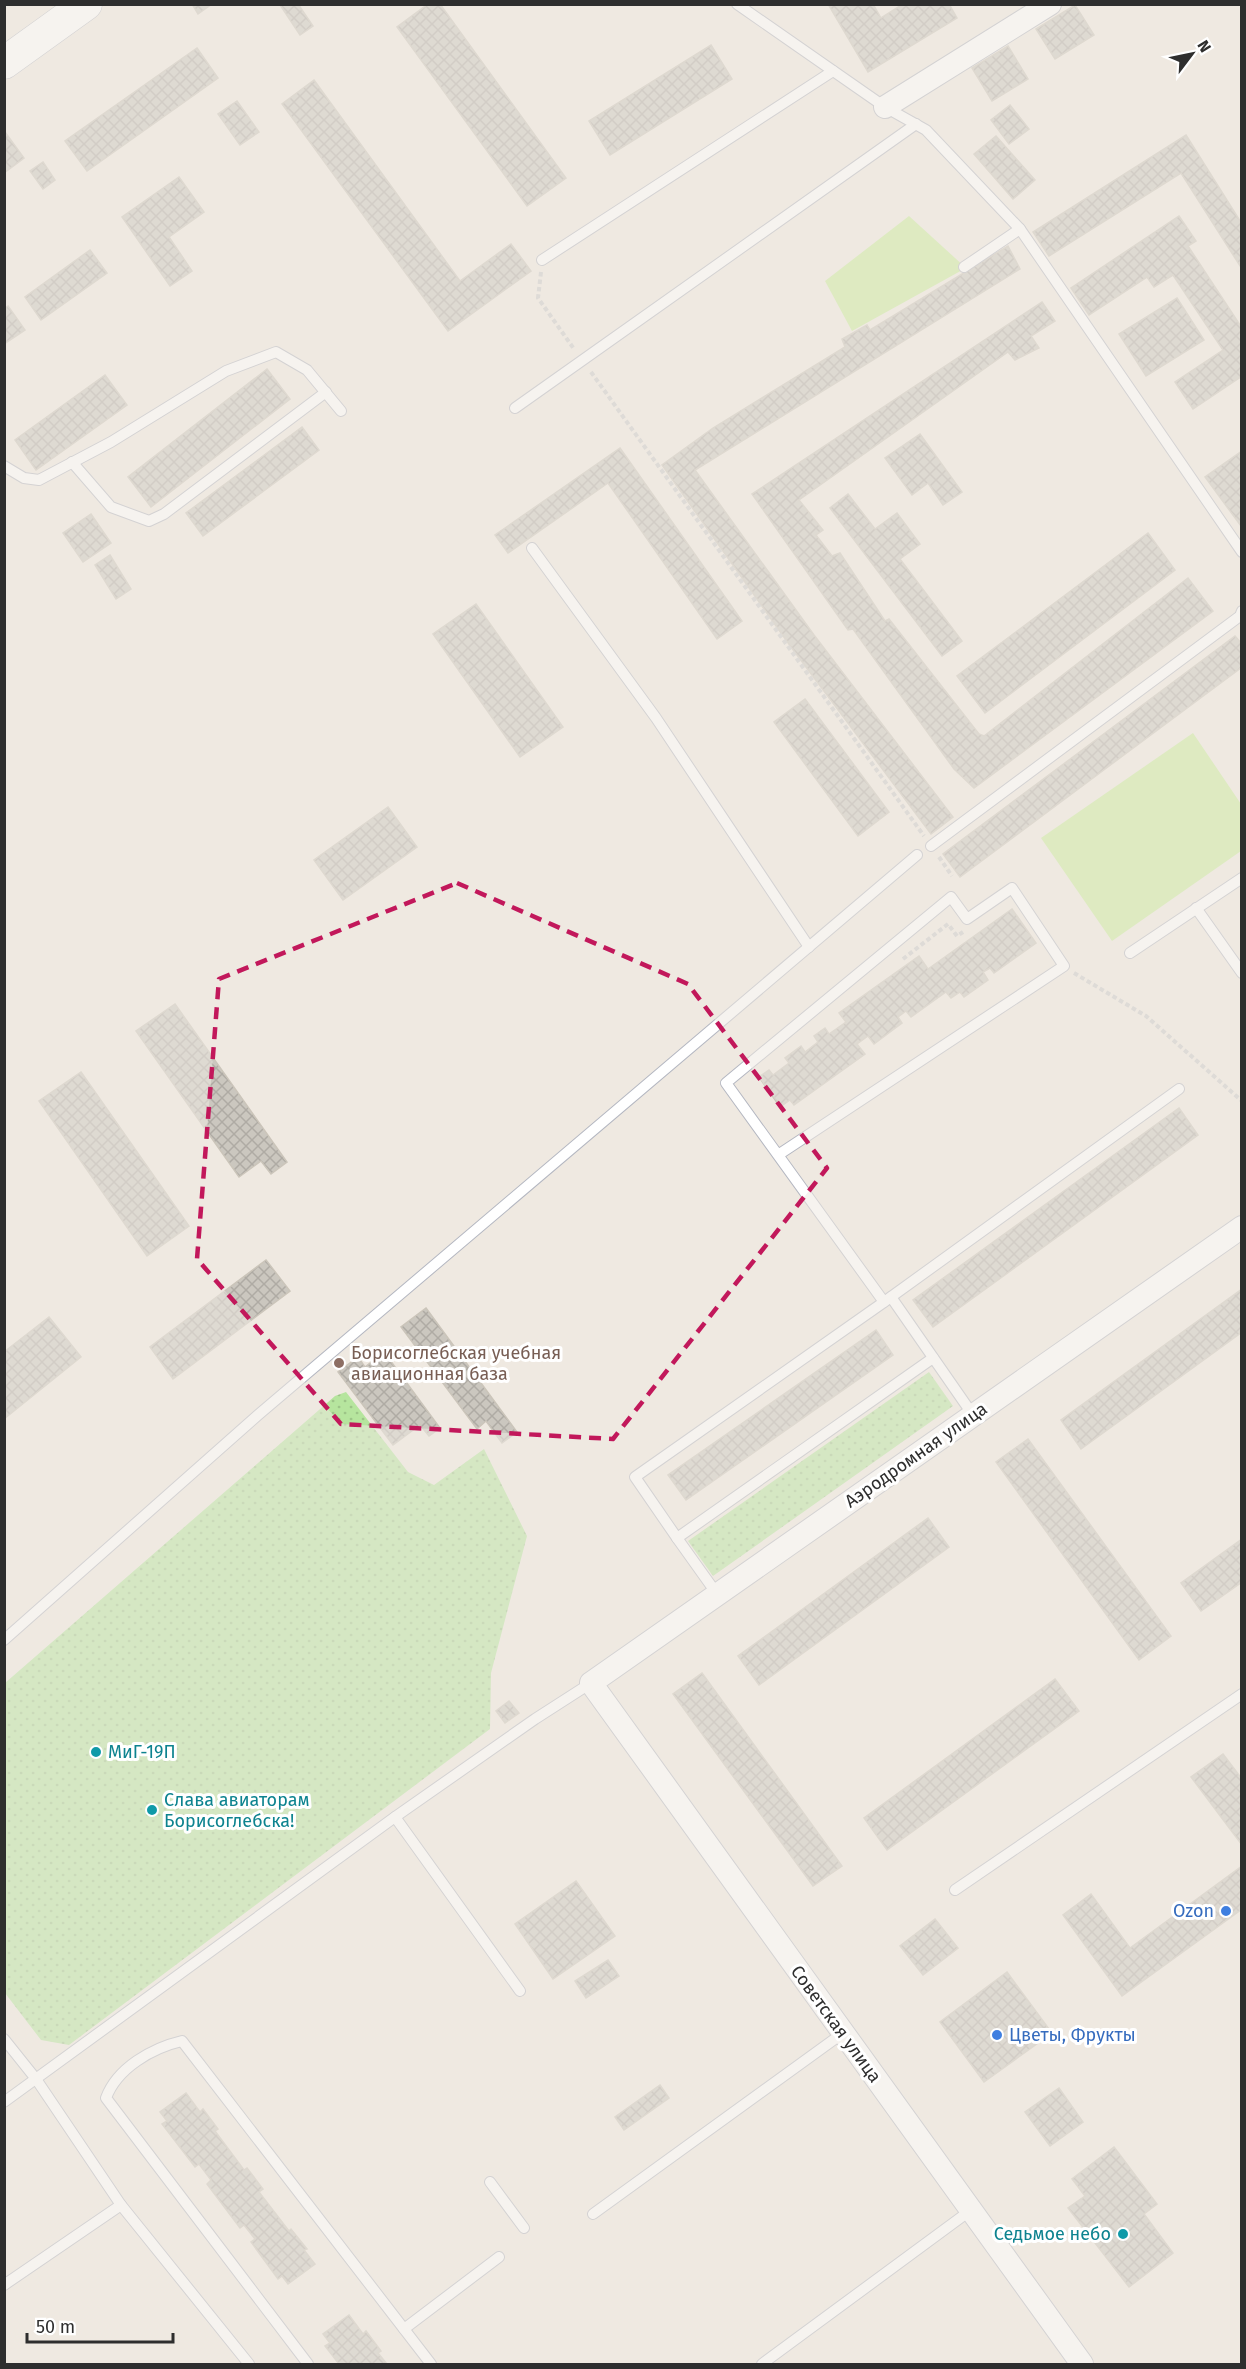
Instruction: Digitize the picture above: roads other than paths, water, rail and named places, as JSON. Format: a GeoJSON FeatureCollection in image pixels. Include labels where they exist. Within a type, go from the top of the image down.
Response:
{"type":"FeatureCollection","features":[{"type":"Feature","properties":{"kind":"street"},"geometry":{"type":"LineString","coordinates":[[4,63],[86,4]]}},
{"type":"Feature","properties":{"kind":"street"},"geometry":{"type":"LineString","coordinates":[[885,106],[1050,4]]}},
{"type":"Feature","properties":{"kind":"street","name":"Аэродромная улица"},"geometry":{"type":"LineString","coordinates":[[591,1683],[1242,1227]]}},
{"type":"Feature","properties":{"kind":"street","name":"Советская улица"},"geometry":{"type":"LineString","coordinates":[[591,1683],[1082,2364]]}},
{"type":"Feature","properties":{"kind":"lane"},"geometry":{"type":"LineString","coordinates":[[737,4],[885,106],[926,130],[1020,230],[1242,552]]}},
{"type":"Feature","properties":{"kind":"lane"},"geometry":{"type":"LineString","coordinates":[[542,260],[833,71]]}},
{"type":"Feature","properties":{"kind":"lane"},"geometry":{"type":"LineString","coordinates":[[515,408],[916,124]]}},
{"type":"Feature","properties":{"kind":"lane"},"geometry":{"type":"LineString","coordinates":[[964,267],[1020,230]]}},
{"type":"Feature","properties":{"kind":"lane"},"geometry":{"type":"LineString","coordinates":[[4,466],[24,478],[39,480],[111,442],[226,371],[276,352],[307,370],[341,411]]}},
{"type":"Feature","properties":{"kind":"lane"},"geometry":{"type":"LineString","coordinates":[[72,462],[111,507],[149,521],[164,514],[326,392]]}},
{"type":"Feature","properties":{"kind":"lane"},"geometry":{"type":"LineString","coordinates":[[532,548],[656,718],[809,947]]}},
{"type":"Feature","properties":{"kind":"lane"},"geometry":{"type":"LineString","coordinates":[[931,846],[1240,616],[1242,611]]}},
{"type":"Feature","properties":{"kind":"lane"},"geometry":{"type":"LineString","coordinates":[[4,1640],[258,1415],[917,855]]}},
{"type":"Feature","properties":{"kind":"lane"},"geometry":{"type":"LineString","coordinates":[[1130,953],[1242,878]]}},
{"type":"Feature","properties":{"kind":"lane"},"geometry":{"type":"LineString","coordinates":[[778,1155],[1064,966],[1012,888],[967,919],[951,897],[726,1083],[778,1155],[933,1358],[973,1415]]}},
{"type":"Feature","properties":{"kind":"lane"},"geometry":{"type":"LineString","coordinates":[[1196,908],[1242,973]]}},
{"type":"Feature","properties":{"kind":"lane"},"geometry":{"type":"LineString","coordinates":[[717,1594],[635,1477],[888,1300],[1179,1089]]}},
{"type":"Feature","properties":{"kind":"lane"},"geometry":{"type":"LineString","coordinates":[[677,1538],[933,1358]]}},
{"type":"Feature","properties":{"kind":"lane"},"geometry":{"type":"LineString","coordinates":[[4,2102],[395,1818],[535,1719],[591,1683]]}},
{"type":"Feature","properties":{"kind":"lane"},"geometry":{"type":"LineString","coordinates":[[955,1890],[1242,1694]]}},
{"type":"Feature","properties":{"kind":"lane"},"geometry":{"type":"LineString","coordinates":[[395,1818],[520,1991]]}},
{"type":"Feature","properties":{"kind":"lane"},"geometry":{"type":"LineString","coordinates":[[593,2214],[843,2033]]}},
{"type":"Feature","properties":{"kind":"lane"},"geometry":{"type":"LineString","coordinates":[[4,2039],[36,2079],[121,2205],[249,2364]]}},
{"type":"Feature","properties":{"kind":"lane"},"geometry":{"type":"LineString","coordinates":[[308,2364],[106,2098],[110,2087],[131,2066],[161,2046],[183,2041],[431,2364]]}},
{"type":"Feature","properties":{"kind":"lane"},"geometry":{"type":"LineString","coordinates":[[490,2182],[524,2228]]}},
{"type":"Feature","properties":{"kind":"lane"},"geometry":{"type":"LineString","coordinates":[[4,2285],[121,2205]]}},
{"type":"Feature","properties":{"kind":"lane"},"geometry":{"type":"LineString","coordinates":[[762,2364],[971,2210]]}},
{"type":"Feature","properties":{"kind":"lane"},"geometry":{"type":"LineString","coordinates":[[404,2329],[499,2257]]}},
{"type":"Feature","properties":{"kind":"place","name":"Борисоглебская учебная авиационная база"},"geometry":{"type":"Point","coordinates":[339,1363]}},
{"type":"Feature","properties":{"kind":"place","name":"МиГ-19П"},"geometry":{"type":"Point","coordinates":[96,1752]}},
{"type":"Feature","properties":{"kind":"place","name":"Слава авиаторам Борисоглебска!"},"geometry":{"type":"Point","coordinates":[152,1810]}},
{"type":"Feature","properties":{"kind":"place","name":"Ozon"},"geometry":{"type":"Point","coordinates":[1226,1911]}},
{"type":"Feature","properties":{"kind":"place","name":"Цветы, Фрукты"},"geometry":{"type":"Point","coordinates":[997,2035]}},
{"type":"Feature","properties":{"kind":"place","name":"Седьмое небо"},"geometry":{"type":"Point","coordinates":[1123,2234]}}]}
